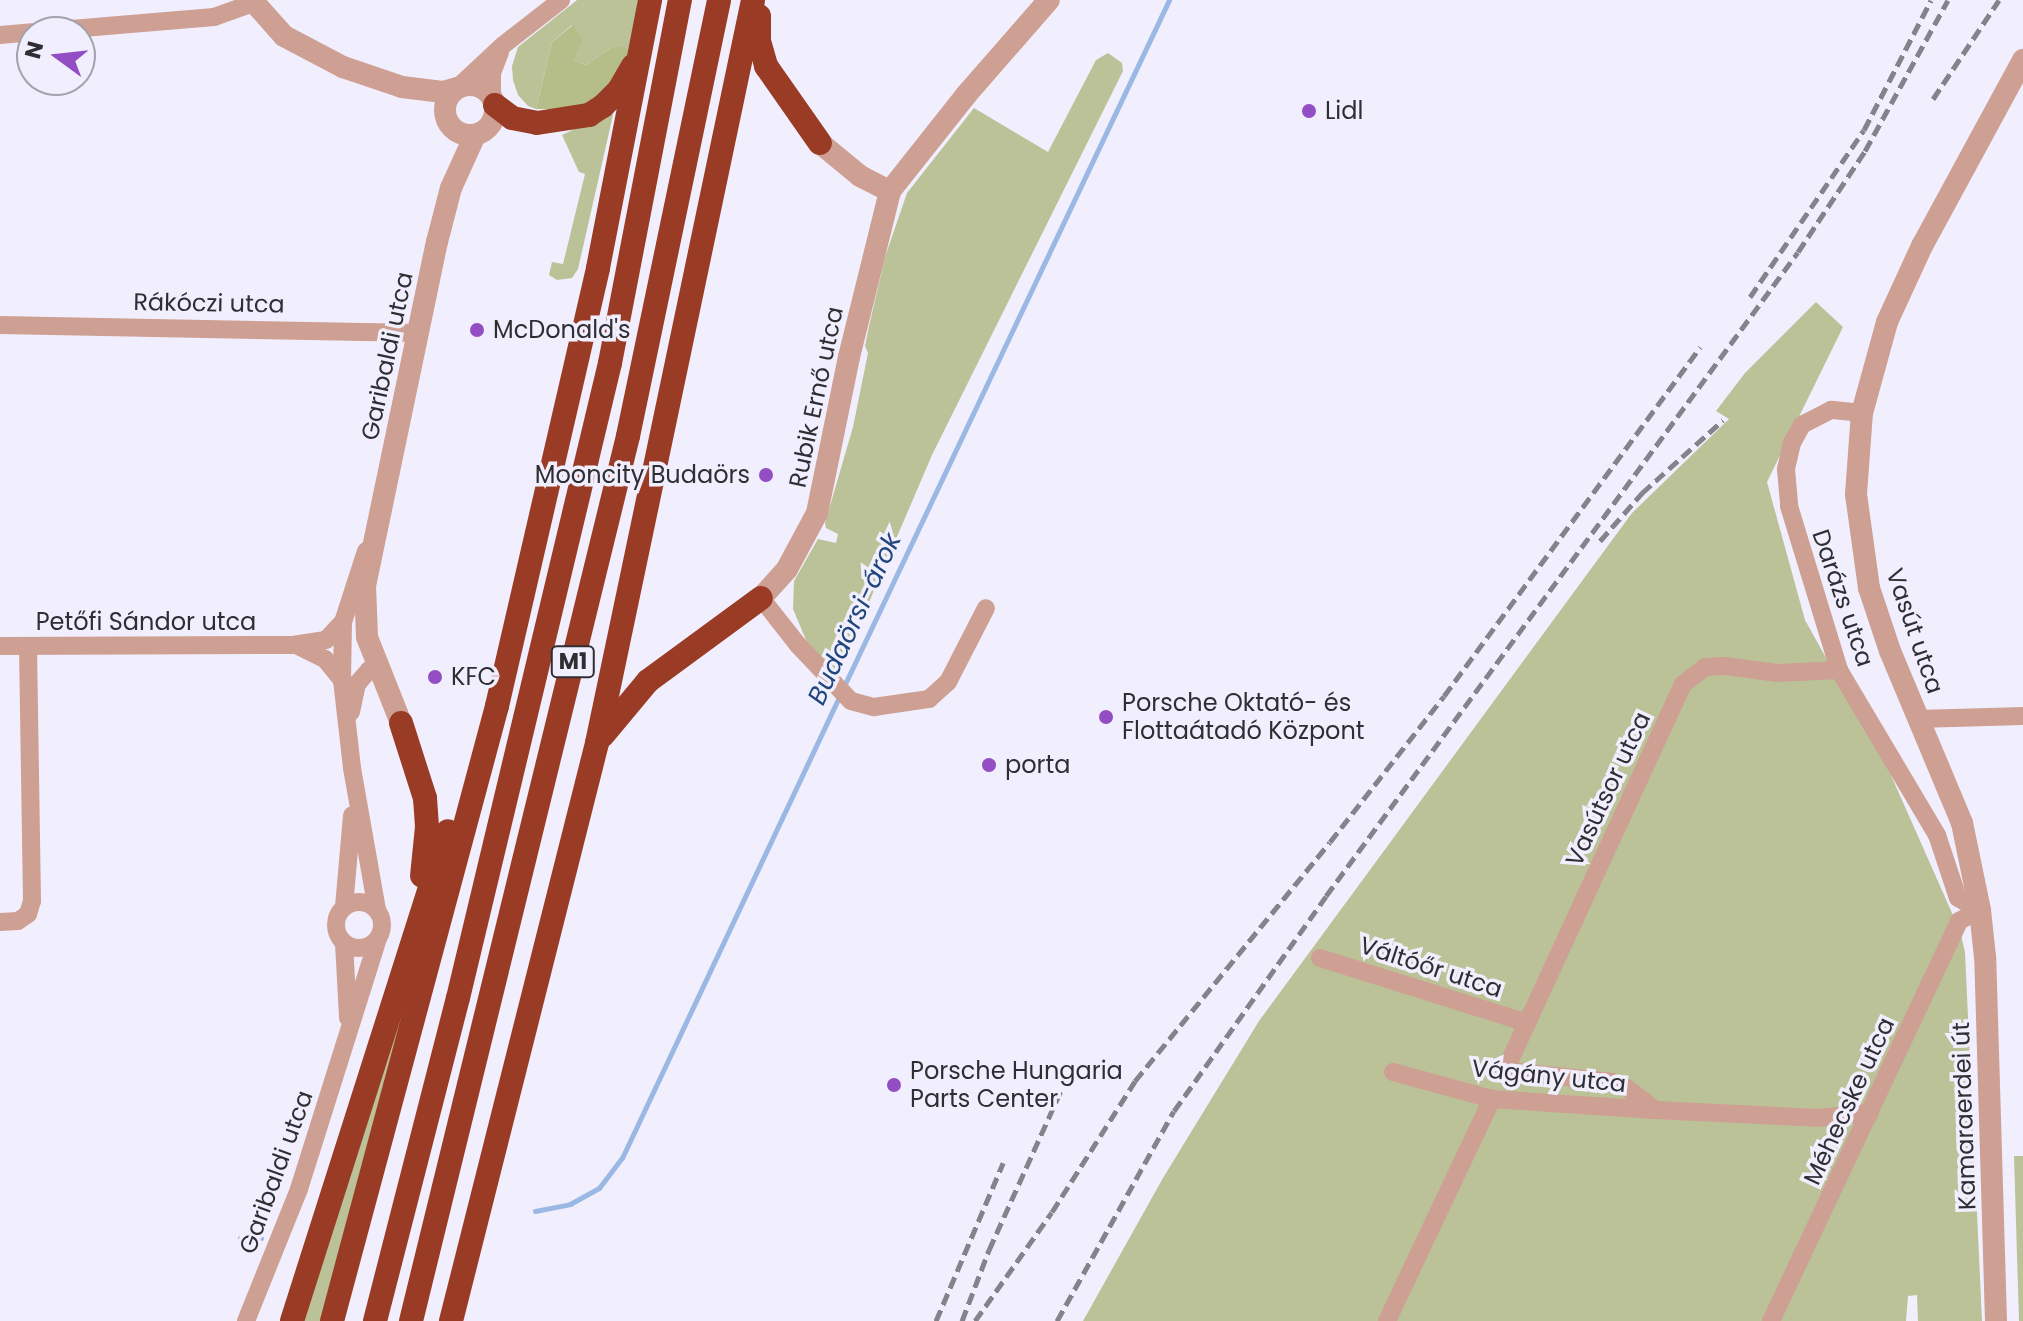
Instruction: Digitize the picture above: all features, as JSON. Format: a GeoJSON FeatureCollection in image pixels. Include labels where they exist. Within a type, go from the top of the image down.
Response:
{"type":"FeatureCollection","features":[{"type":"Feature","properties":{"kind":"highway"},"geometry":{"type":"LineString","coordinates":[[332,1321],[497,706],[595,281],[650,0]]}},
{"type":"Feature","properties":{"kind":"highway","name":"M1"},"geometry":{"type":"LineString","coordinates":[[375,1321],[462,983],[610,363],[680,0]]}},
{"type":"Feature","properties":{"kind":"highway","name":"M1"},"geometry":{"type":"LineString","coordinates":[[411,1321],[628,436],[719,0]]}},
{"type":"Feature","properties":{"kind":"highway"},"geometry":{"type":"LineString","coordinates":[[451,1321],[597,743],[753,0]]}},
{"type":"Feature","properties":{"kind":"highway"},"geometry":{"type":"LineString","coordinates":[[759,0],[759,41],[766,66],[820,143]]}},
{"type":"Feature","properties":{"kind":"highway"},"geometry":{"type":"LineString","coordinates":[[493,101],[512,118],[537,123],[589,115],[619,90],[641,54]]}},
{"type":"Feature","properties":{"kind":"highway"},"geometry":{"type":"LineString","coordinates":[[292,1321],[521,592]]}},
{"type":"Feature","properties":{"kind":"highway"},"geometry":{"type":"LineString","coordinates":[[597,743],[648,681],[761,598]]}},
{"type":"Feature","properties":{"kind":"highway"},"geometry":{"type":"LineString","coordinates":[[401,723],[425,798],[427,827],[425,860],[407,957]]}},
{"type":"Feature","properties":{"kind":"highway"},"geometry":{"type":"LineString","coordinates":[[461,1321],[473,1237]]}},
{"type":"Feature","properties":{"kind":"highway"},"geometry":{"type":"LineString","coordinates":[[279,1321],[315,1247]]}},
{"type":"Feature","properties":{"kind":"street"},"geometry":{"type":"LineString","coordinates":[[449,122],[447,99],[457,88],[502,46],[561,0]]}},
{"type":"Feature","properties":{"kind":"street","name":"Rubik Ernő utca"},"geometry":{"type":"LineString","coordinates":[[761,598],[787,569],[817,513],[849,357],[890,191],[966,95],[1049,0]]}},
{"type":"Feature","properties":{"kind":"street"},"geometry":{"type":"LineString","coordinates":[[96,27],[214,17],[252,2],[284,36],[343,67],[402,87],[443,92],[480,87],[493,101]]}},
{"type":"Feature","properties":{"kind":"street"},"geometry":{"type":"LineString","coordinates":[[402,87],[449,122],[475,135],[493,121],[492,73],[502,46]]}},
{"type":"Feature","properties":{"kind":"street","name":"Vasút utca"},"geometry":{"type":"LineString","coordinates":[[1980,910],[1962,823],[1918,719],[1869,588],[1856,494],[1862,413],[1877,349],[1904,282],[2023,60]]}},
{"type":"Feature","properties":{"kind":"street","name":"Garibaldi utca"},"geometry":{"type":"LineString","coordinates":[[449,122],[451,188]]}},
{"type":"Feature","properties":{"kind":"street","name":"Garibaldi utca"},"geometry":{"type":"LineString","coordinates":[[401,723],[377,669],[363,608],[374,536],[451,188],[475,135]]}},
{"type":"Feature","properties":{"kind":"street"},"geometry":{"type":"LineString","coordinates":[[820,143],[860,176],[890,191]]}},
{"type":"Feature","properties":{"kind":"street","name":"Rákóczi utca"},"geometry":{"type":"LineString","coordinates":[[0,325],[418,333]]}},
{"type":"Feature","properties":{"kind":"street","name":"Darázs utca"},"geometry":{"type":"LineString","coordinates":[[1862,413],[1831,410],[1811,418],[1797,433],[1786,469],[1789,506],[1839,670],[1937,835],[1958,898],[1980,910]]}},
{"type":"Feature","properties":{"kind":"street","name":"Garibaldi utca"},"geometry":{"type":"LineString","coordinates":[[374,536],[361,560],[343,622],[342,680],[352,768],[377,910]]}},
{"type":"Feature","properties":{"kind":"street"},"geometry":{"type":"LineString","coordinates":[[761,598],[851,701],[874,707],[929,699],[948,682],[986,608]]}},
{"type":"Feature","properties":{"kind":"street","name":"Petőfi Sándor utca"},"geometry":{"type":"LineString","coordinates":[[0,646],[62,643],[293,645],[326,640],[343,622]]}},
{"type":"Feature","properties":{"kind":"street","name":"Petőfi Sándor utca"},"geometry":{"type":"LineString","coordinates":[[293,645],[325,659],[342,680]]}},
{"type":"Feature","properties":{"kind":"street"},"geometry":{"type":"LineString","coordinates":[[0,922],[18,921],[28,914],[32,901],[28,646]]}},
{"type":"Feature","properties":{"kind":"street","name":"Vasútsor utca"},"geometry":{"type":"LineString","coordinates":[[1509,1062],[1683,684],[1705,667],[1726,666],[1777,673],[1839,670]]}},
{"type":"Feature","properties":{"kind":"street","name":"Garibaldi utca"},"geometry":{"type":"LineString","coordinates":[[348,727],[357,684],[369,670],[377,669]]}},
{"type":"Feature","properties":{"kind":"street"},"geometry":{"type":"LineString","coordinates":[[1918,719],[2023,716]]}},
{"type":"Feature","properties":{"kind":"street","name":"Garibaldi utca"},"geometry":{"type":"LineString","coordinates":[[344,907],[352,827],[352,768]]}},
{"type":"Feature","properties":{"kind":"street"},"geometry":{"type":"LineString","coordinates":[[361,902],[377,910],[383,928],[378,939],[362,949],[344,943],[337,934],[336,923],[344,907],[361,902]]}},
{"type":"Feature","properties":{"kind":"street","name":"Méhecske utca"},"geometry":{"type":"LineString","coordinates":[[1771,1321],[1959,921],[1980,910]]}},
{"type":"Feature","properties":{"kind":"street","name":"Kamaraerdei út"},"geometry":{"type":"LineString","coordinates":[[1980,910],[1985,957],[1996,1321]]}},
{"type":"Feature","properties":{"kind":"street","name":"Garibaldi utca"},"geometry":{"type":"LineString","coordinates":[[246,1321],[299,1189],[378,939]]}},
{"type":"Feature","properties":{"kind":"street","name":"Garibaldi utca"},"geometry":{"type":"LineString","coordinates":[[344,943],[348,965],[348,1037]]}},
{"type":"Feature","properties":{"kind":"street","name":"Váltóőr utca"},"geometry":{"type":"LineString","coordinates":[[1320,958],[1527,1023]]}},
{"type":"Feature","properties":{"kind":"street","name":"Vágány utca"},"geometry":{"type":"LineString","coordinates":[[1509,1062],[1511,1070],[1519,1072],[1612,1082],[1627,1088],[1655,1110]]}},
{"type":"Feature","properties":{"kind":"street","name":"Vágány utca"},"geometry":{"type":"LineString","coordinates":[[1393,1072],[1492,1099],[1816,1118],[1870,1113]]}},
{"type":"Feature","properties":{"kind":"street"},"geometry":{"type":"LineString","coordinates":[[1387,1321],[1492,1099]]}},
{"type":"Feature","properties":{"kind":"green space"},"geometry":{"type":"Polygon","coordinates":[[[577,0],[640,0],[630,50],[612,47],[586,65],[574,60],[572,25],[552,42],[536,109],[528,106],[518,95],[513,80],[512,66],[518,47],[577,0]]]}},
{"type":"Feature","properties":{"kind":"green space"},"geometry":{"type":"Polygon","coordinates":[[[573,25],[583,39],[574,60],[586,65],[612,47],[621,47],[630,50],[624,68],[588,109],[536,109],[552,42],[573,25]]]}},
{"type":"Feature","properties":{"kind":"green space"},"geometry":{"type":"Polygon","coordinates":[[[1108,53],[1122,63],[1123,71],[932,455],[837,677],[813,653],[806,640],[793,609],[794,581],[818,539],[836,543],[838,534],[826,528],[825,523],[853,427],[868,353],[865,346],[885,257],[907,193],[974,108],[1048,152],[1096,60],[1108,53]]]}},
{"type":"Feature","properties":{"kind":"green space"},"geometry":{"type":"Polygon","coordinates":[[[610,112],[613,115],[578,269],[572,278],[557,280],[549,275],[552,262],[563,264],[585,174],[579,172],[562,135],[610,112]]]}},
{"type":"Feature","properties":{"kind":"green space"},"geometry":{"type":"Polygon","coordinates":[[[1816,302],[1843,327],[1767,482],[1805,620],[1890,773],[1960,931],[1965,952],[1982,1321],[1918,1321],[1917,1295],[1908,1296],[1906,1321],[1083,1321],[1163,1178],[1259,1021],[1632,513],[1729,419],[1716,411],[1745,373],[1816,302]]]}},
{"type":"Feature","properties":{"kind":"green space"},"geometry":{"type":"Polygon","coordinates":[[[426,926],[320,1321],[298,1321],[426,926]]]}},
{"type":"Feature","properties":{"kind":"green space"},"geometry":{"type":"Polygon","coordinates":[[[2014,1156],[2023,1156],[2023,1321],[2019,1321],[2014,1156]]]}},
{"type":"Feature","properties":{"kind":"waterway","name":"Budaörsi-árok"},"geometry":{"type":"LineString","coordinates":[[844,686],[1169,0]]}},
{"type":"Feature","properties":{"kind":"waterway","name":"Budaörsi-árok"},"geometry":{"type":"LineString","coordinates":[[535,1211],[570,1204],[599,1188],[622,1158],[840,695]]}},
{"type":"Feature","properties":{"kind":"waterway"},"geometry":{"type":"LineString","coordinates":[[240,1238],[261,1238]]}},
{"type":"Feature","properties":{"kind":"railway"},"geometry":{"type":"LineString","coordinates":[[1750,297],[1864,130],[1931,0]]}},
{"type":"Feature","properties":{"kind":"railway"},"geometry":{"type":"LineString","coordinates":[[1057,1321],[1174,1111],[1326,896],[1798,252],[1865,151],[1948,0]]}},
{"type":"Feature","properties":{"kind":"railway"},"geometry":{"type":"LineString","coordinates":[[1933,99],[1999,0]]}},
{"type":"Feature","properties":{"kind":"railway"},"geometry":{"type":"LineString","coordinates":[[975,1321],[1052,1212],[1135,1081],[1330,842],[1444,696],[1700,347]]}},
{"type":"Feature","properties":{"kind":"railway"},"geometry":{"type":"LineString","coordinates":[[1600,541],[1642,493],[1723,420]]}},
{"type":"Feature","properties":{"kind":"railway"},"geometry":{"type":"LineString","coordinates":[[962,1321],[989,1250],[1068,1075]]}},
{"type":"Feature","properties":{"kind":"railway"},"geometry":{"type":"LineString","coordinates":[[936,1321],[1003,1163]]}},
{"type":"Feature","properties":{"kind":"place","name":"Lidl"},"geometry":{"type":"Point","coordinates":[1309,111]}},
{"type":"Feature","properties":{"kind":"place","name":"McDonald's"},"geometry":{"type":"Point","coordinates":[477,330]}},
{"type":"Feature","properties":{"kind":"place","name":"Mooncity Budaörs"},"geometry":{"type":"Point","coordinates":[766,475]}},
{"type":"Feature","properties":{"kind":"place","name":"KFC"},"geometry":{"type":"Point","coordinates":[435,677]}},
{"type":"Feature","properties":{"kind":"place","name":"Porsche Oktató- és Flottaátadó Központ"},"geometry":{"type":"Point","coordinates":[1106,717]}},
{"type":"Feature","properties":{"kind":"place","name":"porta"},"geometry":{"type":"Point","coordinates":[989,765]}},
{"type":"Feature","properties":{"kind":"place","name":"Porsche Hungaria Parts Center"},"geometry":{"type":"Point","coordinates":[894,1085]}}]}
